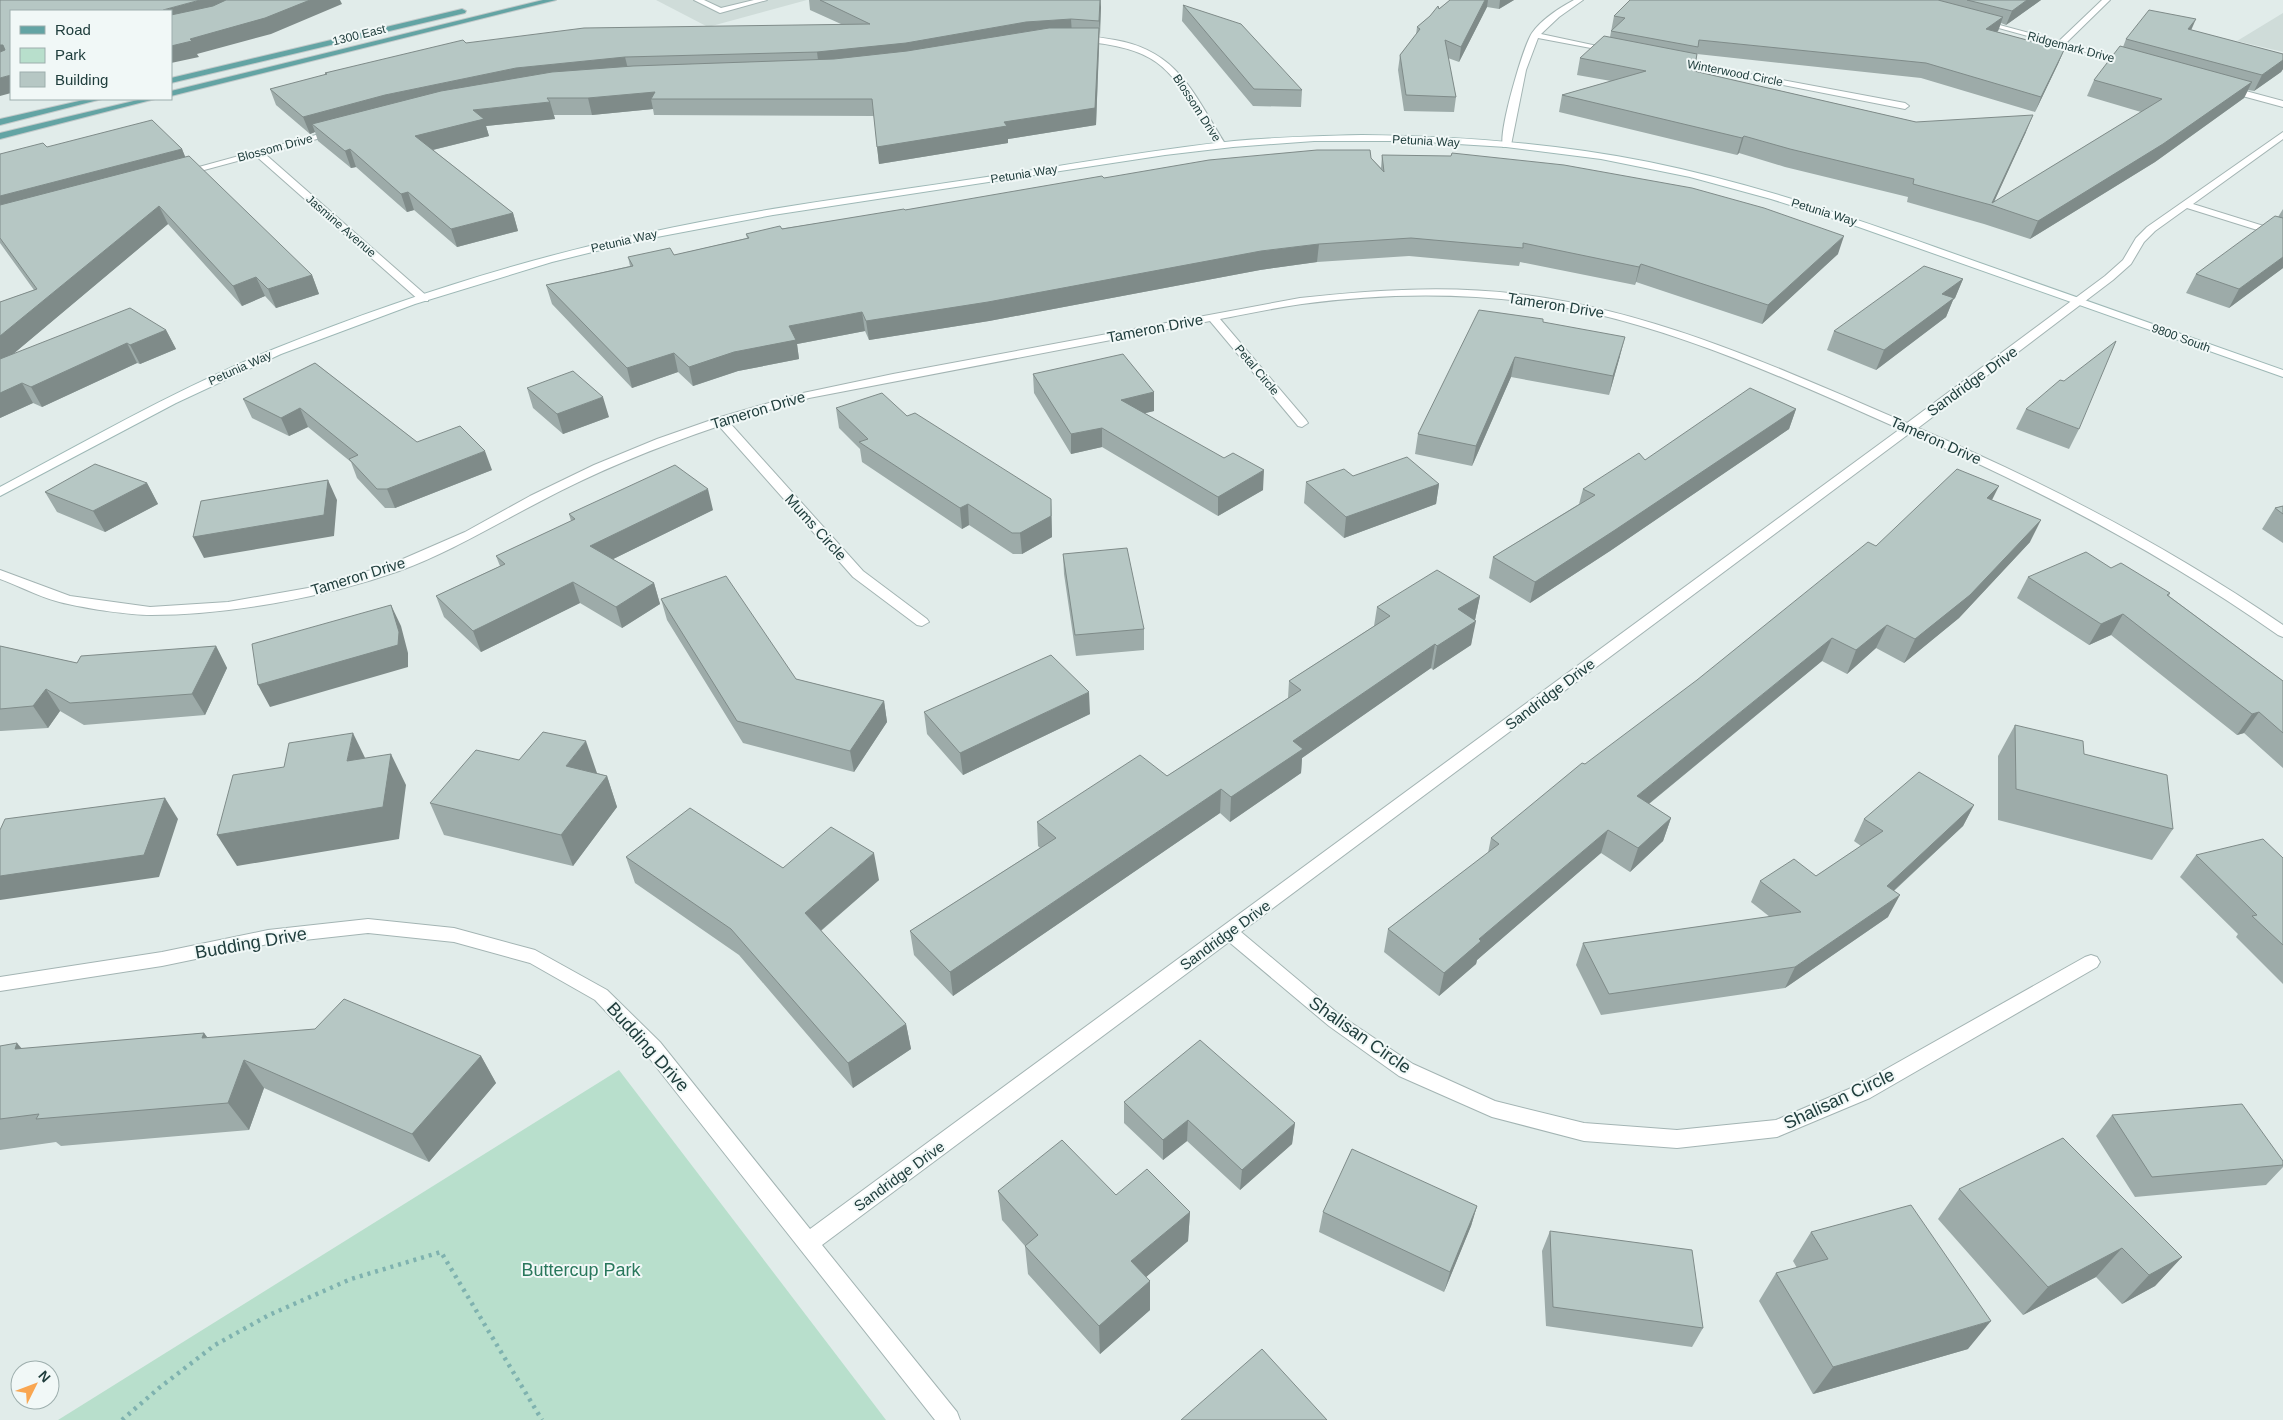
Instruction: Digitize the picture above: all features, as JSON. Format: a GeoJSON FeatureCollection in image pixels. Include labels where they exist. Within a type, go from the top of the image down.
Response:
{"type":"FeatureCollection","features":[{"type":"Feature","properties":{"kind":"main road","name":"1300 East"},"geometry":{"type":"LineString","coordinates":[[172,94],[552,0]]}},
{"type":"Feature","properties":{"kind":"main road","name":"1300 East"},"geometry":{"type":"LineString","coordinates":[[172,81],[471,9]]}},
{"type":"Feature","properties":{"kind":"main road"},"geometry":{"type":"LineString","coordinates":[[0,122],[94,100]]}},
{"type":"Feature","properties":{"kind":"main road"},"geometry":{"type":"LineString","coordinates":[[0,136],[147,100]]}},
{"type":"Feature","properties":{"kind":"street"},"geometry":{"type":"LineString","coordinates":[[698,0],[720,11],[762,0]]}},
{"type":"Feature","properties":{"kind":"street"},"geometry":{"type":"LineString","coordinates":[[1506,145],[1527,52],[1535,35],[1550,20],[1578,0]]}},
{"type":"Feature","properties":{"kind":"street"},"geometry":{"type":"LineString","coordinates":[[2061,44],[2106,0]]}},
{"type":"Feature","properties":{"kind":"street","name":"Ridgemark Drive"},"geometry":{"type":"LineString","coordinates":[[1968,19],[2141,66]]}},
{"type":"Feature","properties":{"kind":"street"},"geometry":{"type":"LineString","coordinates":[[1535,35],[1620,51]]}},
{"type":"Feature","properties":{"kind":"street","name":"Blossom Drive"},"geometry":{"type":"LineString","coordinates":[[1068,39],[1110,42],[1138,49],[1160,60],[1173,72],[1221,145]]}},
{"type":"Feature","properties":{"kind":"street","name":"Winterwood Circle"},"geometry":{"type":"LineString","coordinates":[[1669,60],[1905,106]]}},
{"type":"Feature","properties":{"kind":"street"},"geometry":{"type":"LineString","coordinates":[[2217,86],[2283,104]]}},
{"type":"Feature","properties":{"kind":"street","name":"Blossom Drive"},"geometry":{"type":"LineString","coordinates":[[172,176],[343,130]]}},
{"type":"Feature","properties":{"kind":"street","name":"Sandridge Drive"},"geometry":{"type":"LineString","coordinates":[[808,1243],[2110,278],[2127,262],[2140,240],[2184,204],[2283,135]]}},
{"type":"Feature","properties":{"kind":"street","name":"Petunia Way"},"geometry":{"type":"LineString","coordinates":[[0,492],[204,384],[278,352],[424,299],[577,252],[707,224],[1221,145],[1327,139],[1430,140],[1506,145],[1646,165],[1776,197],[1854,221],[2079,301]]}},
{"type":"Feature","properties":{"kind":"street","name":"Jasmine Avenue"},"geometry":{"type":"LineString","coordinates":[[258,153],[424,299]]}},
{"type":"Feature","properties":{"kind":"street"},"geometry":{"type":"LineString","coordinates":[[2184,204],[2283,235]]}},
{"type":"Feature","properties":{"kind":"street","name":"Tameron Drive"},"geometry":{"type":"LineString","coordinates":[[0,574],[68,600],[150,611],[228,606],[309,592],[394,568],[470,535],[534,499],[598,468],[661,442],[721,421],[807,395],[1300,301],[1363,294],[1421,291],[1485,294],[1548,301],[1615,315],[1687,336],[1758,363],[2018,477],[2095,515],[2181,564],[2255,611],[2283,632]]}},
{"type":"Feature","properties":{"kind":"street","name":"9800 South"},"geometry":{"type":"LineString","coordinates":[[2079,301],[2283,374]]}},
{"type":"Feature","properties":{"kind":"street","name":"Petal Circle"},"geometry":{"type":"LineString","coordinates":[[1212,317],[1302,423]]}},
{"type":"Feature","properties":{"kind":"street","name":"Mums Circle"},"geometry":{"type":"LineString","coordinates":[[721,421],[858,574],[922,622]]}},
{"type":"Feature","properties":{"kind":"street","name":"Budding Drive"},"geometry":{"type":"LineString","coordinates":[[0,984],[162,959],[268,937],[368,926],[454,935],[535,957],[601,996],[653,1048],[949,1420]]}},
{"type":"Feature","properties":{"kind":"street","name":"Shalisan Circle"},"geometry":{"type":"LineString","coordinates":[[1229,932],[1335,1021],[1415,1074],[1492,1109],[1547,1123],[1584,1132],[1677,1139],[1777,1128],[1863,1092],[2091,962]]}},
{"type":"Feature","properties":{"kind":"path"},"geometry":{"type":"LineString","coordinates":[[122,1420],[159,1388],[215,1346],[269,1316],[351,1279],[441,1252],[542,1420]]}},
{"type":"Feature","properties":{"kind":"shaded area"},"geometry":{"type":"Polygon","coordinates":[[[656,0],[807,0],[708,27],[656,0]]]}},
{"type":"Feature","properties":{"kind":"shaded area"},"geometry":{"type":"Polygon","coordinates":[[[2283,13],[2283,52],[2237,41],[2283,13]]]}},
{"type":"Feature","properties":{"kind":"green space","name":"Buttercup Park"},"geometry":{"type":"Polygon","coordinates":[[[619,1070],[886,1420],[58,1420],[619,1070]]]}},
{"type":"Feature","properties":{"kind":"building"},"geometry":{"type":"Polygon","coordinates":[[[0,0],[200,0],[163,10],[10,10],[10,75],[0,78],[0,52],[5,50],[3,45],[0,45],[0,0]]]}},
{"type":"Feature","properties":{"kind":"building"},"geometry":{"type":"Polygon","coordinates":[[[226,0],[310,0],[265,18],[172,46],[172,15],[213,6],[226,0]]]}},
{"type":"Feature","properties":{"kind":"building"},"geometry":{"type":"Polygon","coordinates":[[[820,0],[1100,0],[1099,21],[1071,19],[1026,22],[906,43],[817,52],[625,57],[516,68],[385,95],[303,117],[270,89],[327,74],[325,73],[463,40],[466,43],[584,28],[870,24],[820,0]]]}},
{"type":"Feature","properties":{"kind":"building"},"geometry":{"type":"Polygon","coordinates":[[[1450,0],[1485,0],[1461,47],[1445,40],[1456,97],[1406,95],[1400,55],[1420,29],[1417,27],[1438,6],[1439,9],[1450,0]]]}},
{"type":"Feature","properties":{"kind":"building"},"geometry":{"type":"Polygon","coordinates":[[[1630,0],[1938,0],[2003,17],[1986,29],[2064,50],[2041,97],[1926,63],[1699,40],[1698,47],[1611,31],[1625,18],[1614,16],[1630,0]]]}},
{"type":"Feature","properties":{"kind":"building"},"geometry":{"type":"Polygon","coordinates":[[[1967,0],[2027,0],[2012,11],[1967,0]]]}},
{"type":"Feature","properties":{"kind":"building"},"geometry":{"type":"Polygon","coordinates":[[[1183,5],[1241,24],[1302,90],[1254,89],[1183,5]]]}},
{"type":"Feature","properties":{"kind":"building"},"geometry":{"type":"Polygon","coordinates":[[[2149,10],[2196,19],[2188,29],[2283,54],[2283,60],[2262,75],[2126,39],[2149,10]]]}},
{"type":"Feature","properties":{"kind":"building"},"geometry":{"type":"Polygon","coordinates":[[[1049,28],[1099,28],[1095,108],[1004,122],[1007,126],[877,147],[872,99],[651,99],[655,92],[588,98],[547,98],[550,102],[473,110],[484,119],[415,136],[513,213],[451,229],[408,192],[401,194],[350,149],[345,151],[312,124],[441,91],[552,72],[633,66],[834,59],[907,51],[1049,28]]]}},
{"type":"Feature","properties":{"kind":"building"},"geometry":{"type":"Polygon","coordinates":[[[1604,36],[1697,54],[1694,71],[1916,122],[2033,115],[1992,203],[2162,99],[2094,80],[2120,46],[2252,82],[2163,144],[2038,221],[1991,205],[1913,184],[1914,179],[1744,136],[1742,138],[1562,95],[1646,71],[1580,58],[1604,36]]]}},
{"type":"Feature","properties":{"kind":"building"},"geometry":{"type":"Polygon","coordinates":[[[152,120],[182,149],[0,196],[0,154],[43,143],[47,147],[152,120]]]}},
{"type":"Feature","properties":{"kind":"building"},"geometry":{"type":"Polygon","coordinates":[[[1317,150],[1370,150],[1371,158],[1384,172],[1382,155],[1451,156],[1452,153],[1564,165],[1692,188],[1764,208],[1844,236],[1768,305],[1641,264],[1639,267],[1523,243],[1523,248],[1411,238],[1319,244],[1261,251],[988,302],[866,321],[862,312],[789,326],[796,340],[734,352],[689,367],[674,353],[627,368],[546,285],[633,266],[628,257],[670,248],[674,255],[749,238],[746,234],[780,226],[782,229],[1209,160],[1317,150]]]}},
{"type":"Feature","properties":{"kind":"building"},"geometry":{"type":"Polygon","coordinates":[[[189,156],[312,275],[268,289],[256,277],[233,286],[159,206],[0,336],[0,302],[37,289],[0,238],[0,205],[189,156]]]}},
{"type":"Feature","properties":{"kind":"building"},"geometry":{"type":"Polygon","coordinates":[[[2275,216],[2283,218],[2283,257],[2239,289],[2196,274],[2275,216]]]}},
{"type":"Feature","properties":{"kind":"building"},"geometry":{"type":"Polygon","coordinates":[[[1924,266],[1963,279],[1942,294],[1954,298],[1884,350],[1834,331],[1924,266]]]}},
{"type":"Feature","properties":{"kind":"building"},"geometry":{"type":"Polygon","coordinates":[[[130,308],[166,330],[130,345],[127,343],[31,387],[22,383],[0,393],[0,359],[130,308]]]}},
{"type":"Feature","properties":{"kind":"building"},"geometry":{"type":"Polygon","coordinates":[[[1479,310],[1543,319],[1543,322],[1625,337],[1613,376],[1515,357],[1476,446],[1418,434],[1479,310]]]}},
{"type":"Feature","properties":{"kind":"building"},"geometry":{"type":"Polygon","coordinates":[[[2116,341],[2079,429],[2026,409],[2060,380],[2064,381],[2116,341]]]}},
{"type":"Feature","properties":{"kind":"building"},"geometry":{"type":"Polygon","coordinates":[[[1123,354],[1154,392],[1121,400],[1224,458],[1233,453],[1264,470],[1218,497],[1102,428],[1071,434],[1033,374],[1123,354]]]}},
{"type":"Feature","properties":{"kind":"building"},"geometry":{"type":"Polygon","coordinates":[[[315,363],[417,442],[460,426],[485,451],[387,489],[377,489],[349,459],[358,455],[300,408],[281,418],[243,399],[315,363]]]}},
{"type":"Feature","properties":{"kind":"building"},"geometry":{"type":"Polygon","coordinates":[[[573,371],[603,397],[557,414],[527,388],[573,371]]]}},
{"type":"Feature","properties":{"kind":"building"},"geometry":{"type":"Polygon","coordinates":[[[1750,388],[1796,409],[1535,582],[1493,557],[1595,495],[1583,489],[1639,453],[1645,460],[1750,388]]]}},
{"type":"Feature","properties":{"kind":"building"},"geometry":{"type":"Polygon","coordinates":[[[882,393],[907,416],[915,413],[1051,499],[1051,516],[1020,533],[1012,533],[968,504],[960,508],[859,442],[868,439],[836,408],[882,393]]]}},
{"type":"Feature","properties":{"kind":"building"},"geometry":{"type":"Polygon","coordinates":[[[1407,457],[1439,484],[1346,517],[1306,482],[1344,469],[1353,476],[1407,457]]]}},
{"type":"Feature","properties":{"kind":"building"},"geometry":{"type":"Polygon","coordinates":[[[95,464],[147,483],[93,511],[45,492],[95,464]]]}},
{"type":"Feature","properties":{"kind":"building"},"geometry":{"type":"Polygon","coordinates":[[[675,465],[708,489],[590,546],[654,583],[616,607],[573,582],[473,631],[436,596],[505,564],[496,556],[575,519],[569,514],[675,465]]]}},
{"type":"Feature","properties":{"kind":"building"},"geometry":{"type":"Polygon","coordinates":[[[1957,469],[1999,486],[1987,498],[2041,520],[1970,595],[1915,639],[1887,625],[1856,650],[1832,638],[1637,796],[1671,818],[1638,848],[1608,830],[1479,939],[1481,941],[1444,973],[1388,929],[1499,844],[1491,838],[1582,763],[1585,764],[1697,680],[1868,542],[1876,546],[1957,469]]]}},
{"type":"Feature","properties":{"kind":"building"},"geometry":{"type":"Polygon","coordinates":[[[328,480],[324,515],[193,537],[201,501],[328,480]]]}},
{"type":"Feature","properties":{"kind":"building"},"geometry":{"type":"Polygon","coordinates":[[[2283,506],[2283,514],[2275,508],[2283,506]]]}},
{"type":"Feature","properties":{"kind":"building"},"geometry":{"type":"Polygon","coordinates":[[[1127,548],[1144,629],[1075,635],[1063,554],[1127,548]]]}},
{"type":"Feature","properties":{"kind":"building"},"geometry":{"type":"Polygon","coordinates":[[[2086,552],[2111,568],[2121,563],[2170,593],[2167,595],[2283,681],[2283,733],[2259,712],[2252,714],[2123,614],[2101,624],[2028,577],[2086,552]]]}},
{"type":"Feature","properties":{"kind":"building"},"geometry":{"type":"Polygon","coordinates":[[[1437,570],[1480,596],[1458,609],[1476,621],[1437,646],[1435,644],[1293,741],[1303,749],[1231,797],[1221,789],[950,972],[910,931],[1056,838],[1037,822],[1140,755],[1167,776],[1301,690],[1289,681],[1390,616],[1377,607],[1437,570]]]}},
{"type":"Feature","properties":{"kind":"building"},"geometry":{"type":"Polygon","coordinates":[[[726,576],[796,679],[884,701],[850,751],[737,721],[661,599],[726,576]]]}},
{"type":"Feature","properties":{"kind":"building"},"geometry":{"type":"Polygon","coordinates":[[[391,605],[399,632],[398,645],[258,685],[252,644],[391,605]]]}},
{"type":"Feature","properties":{"kind":"building"},"geometry":{"type":"Polygon","coordinates":[[[0,646],[77,663],[81,656],[216,646],[192,694],[70,703],[46,689],[33,706],[0,709],[0,646]]]}},
{"type":"Feature","properties":{"kind":"building"},"geometry":{"type":"Polygon","coordinates":[[[1051,655],[1089,692],[960,753],[924,712],[1051,655]]]}},
{"type":"Feature","properties":{"kind":"building"},"geometry":{"type":"Polygon","coordinates":[[[2015,725],[2083,741],[2084,754],[2167,775],[2173,829],[2016,789],[2015,725]]]}},
{"type":"Feature","properties":{"kind":"building"},"geometry":{"type":"Polygon","coordinates":[[[543,732],[586,741],[566,766],[607,776],[561,835],[430,803],[476,750],[519,760],[543,732]]]}},
{"type":"Feature","properties":{"kind":"building"},"geometry":{"type":"Polygon","coordinates":[[[353,733],[347,761],[391,754],[383,807],[217,835],[233,775],[284,767],[289,743],[353,733]]]}},
{"type":"Feature","properties":{"kind":"building"},"geometry":{"type":"Polygon","coordinates":[[[1919,772],[1974,805],[1887,886],[1900,895],[1795,967],[1609,994],[1583,943],[1801,912],[1760,881],[1794,859],[1816,876],[1883,831],[1864,819],[1919,772]]]}},
{"type":"Feature","properties":{"kind":"building"},"geometry":{"type":"Polygon","coordinates":[[[165,798],[144,855],[0,876],[0,830],[5,819],[165,798]]]}},
{"type":"Feature","properties":{"kind":"building"},"geometry":{"type":"Polygon","coordinates":[[[690,808],[783,868],[831,827],[874,853],[805,913],[906,1024],[848,1063],[731,929],[626,857],[690,808]]]}},
{"type":"Feature","properties":{"kind":"building"},"geometry":{"type":"Polygon","coordinates":[[[2263,839],[2283,858],[2283,945],[2252,916],[2257,915],[2196,855],[2263,839]]]}},
{"type":"Feature","properties":{"kind":"building"},"geometry":{"type":"Polygon","coordinates":[[[344,999],[481,1056],[412,1134],[244,1060],[228,1103],[36,1119],[39,1114],[0,1119],[0,1046],[17,1043],[15,1049],[204,1033],[202,1038],[315,1029],[344,999]]]}},
{"type":"Feature","properties":{"kind":"building"},"geometry":{"type":"Polygon","coordinates":[[[1200,1040],[1295,1123],[1242,1170],[1188,1120],[1163,1140],[1124,1102],[1200,1040]]]}},
{"type":"Feature","properties":{"kind":"building"},"geometry":{"type":"Polygon","coordinates":[[[2242,1104],[2283,1161],[2283,1165],[2152,1177],[2112,1115],[2242,1104]]]}},
{"type":"Feature","properties":{"kind":"building"},"geometry":{"type":"Polygon","coordinates":[[[2063,1138],[2182,1257],[2149,1275],[2122,1248],[2048,1287],[1959,1189],[2063,1138]]]}},
{"type":"Feature","properties":{"kind":"building"},"geometry":{"type":"Polygon","coordinates":[[[1062,1140],[1116,1195],[1147,1169],[1190,1212],[1131,1261],[1150,1281],[1099,1326],[1025,1246],[1038,1235],[998,1191],[1062,1140]]]}},
{"type":"Feature","properties":{"kind":"building"},"geometry":{"type":"Polygon","coordinates":[[[1352,1149],[1477,1206],[1450,1272],[1323,1212],[1352,1149]]]}},
{"type":"Feature","properties":{"kind":"building"},"geometry":{"type":"Polygon","coordinates":[[[1911,1205],[1991,1321],[1833,1367],[1776,1273],[1828,1259],[1811,1232],[1911,1205]]]}},
{"type":"Feature","properties":{"kind":"building"},"geometry":{"type":"Polygon","coordinates":[[[1550,1231],[1692,1250],[1703,1328],[1553,1307],[1550,1231]]]}},
{"type":"Feature","properties":{"kind":"building"},"geometry":{"type":"Polygon","coordinates":[[[1262,1349],[1327,1420],[1181,1420],[1262,1349]]]}}]}
